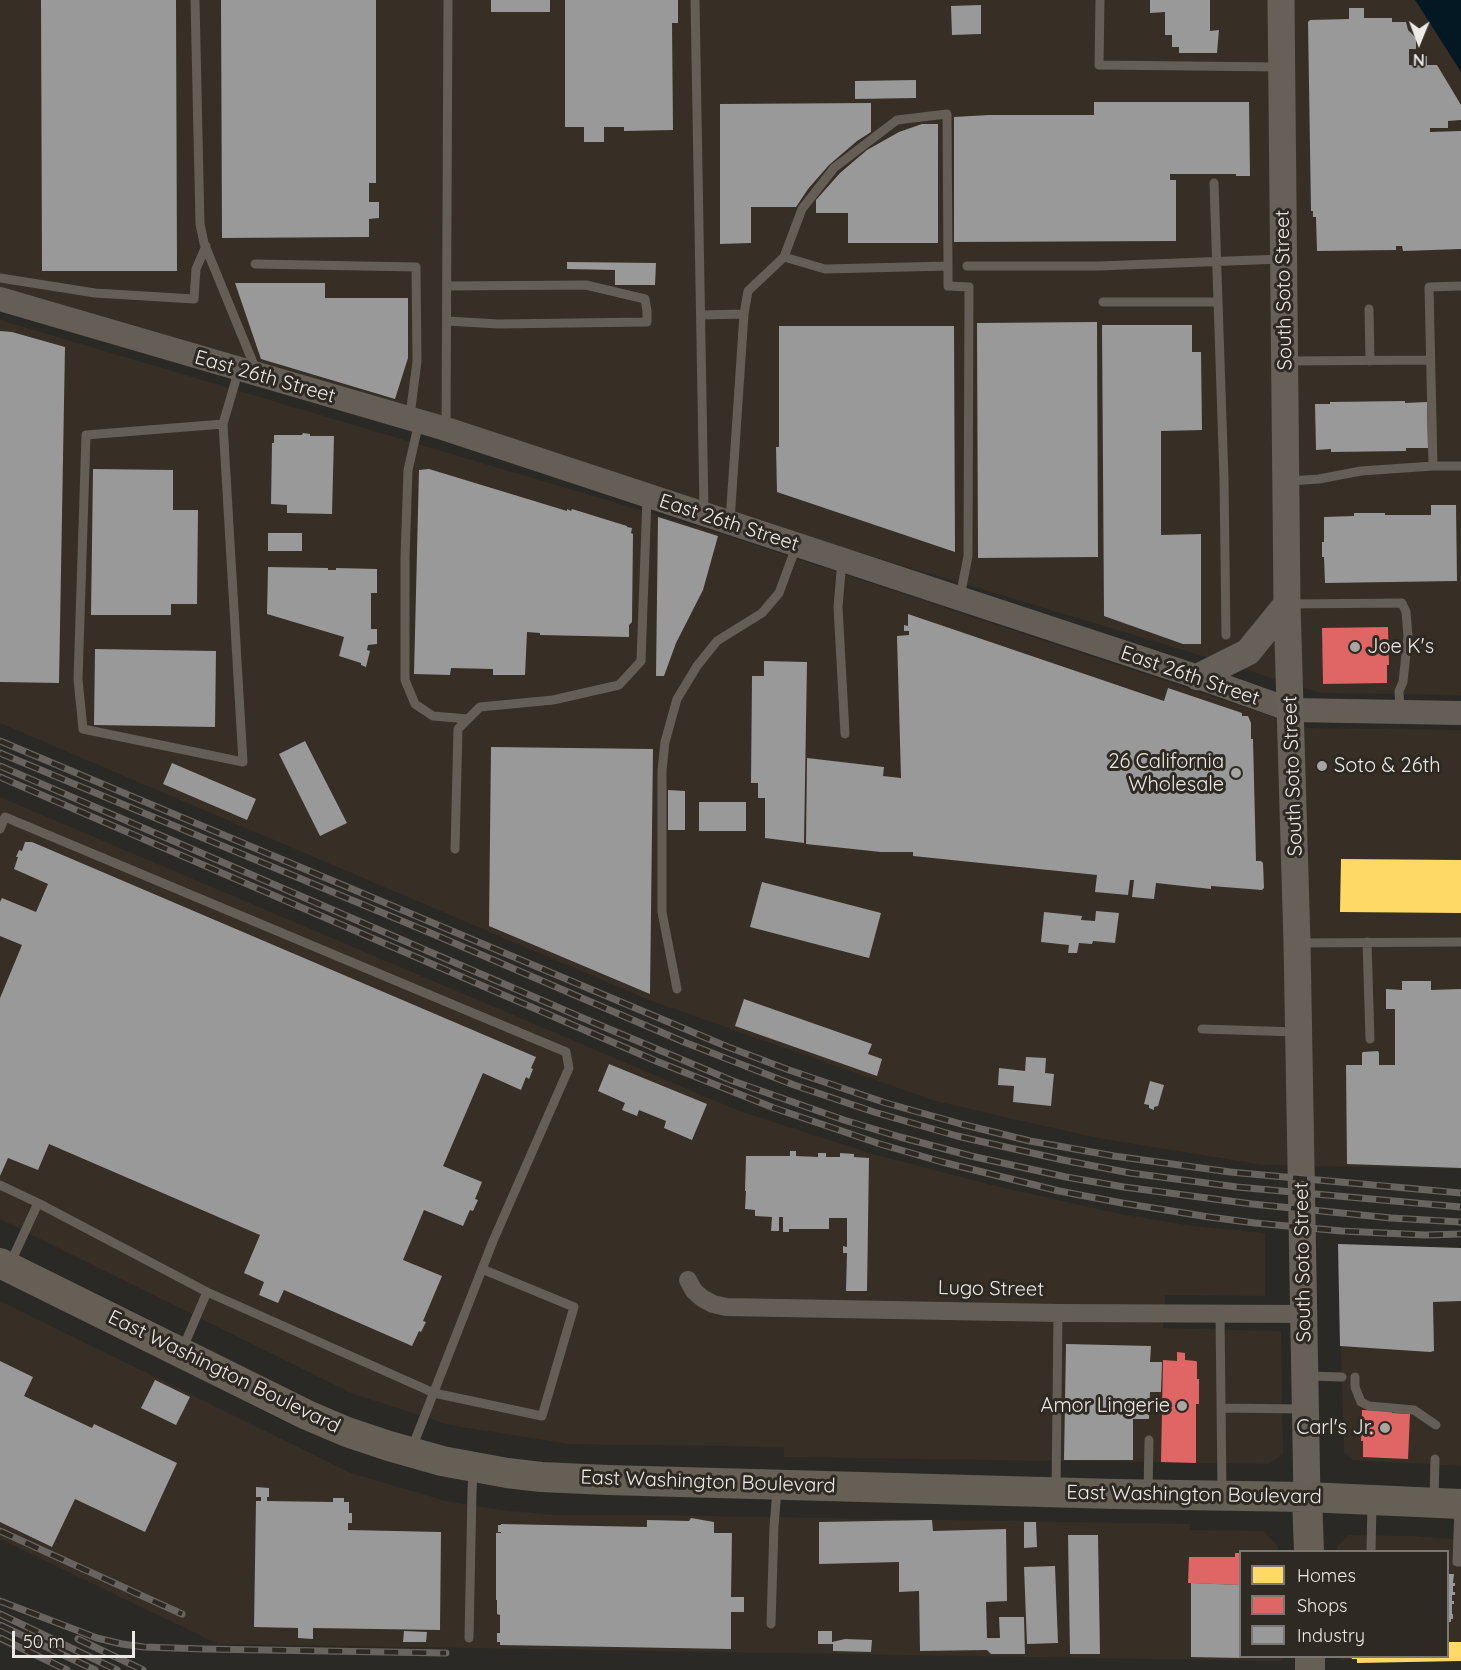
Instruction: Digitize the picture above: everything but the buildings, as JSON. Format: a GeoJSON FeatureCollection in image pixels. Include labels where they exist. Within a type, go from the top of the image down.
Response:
{"type":"FeatureCollection","features":[{"type":"Feature","properties":{"kind":"main road","name":"South Soto Street"},"geometry":{"type":"LineString","coordinates":[[1281,0],[1287,604],[1297,943],[1309,1550]]}},
{"type":"Feature","properties":{"kind":"main road"},"geometry":{"type":"LineString","coordinates":[[1198,677],[1248,652],[1287,604]]}},
{"type":"Feature","properties":{"kind":"main road","name":"East Washington Boulevard"},"geometry":{"type":"LineString","coordinates":[[4,1265],[347,1432],[410,1452],[474,1467],[541,1477],[1056,1492],[1222,1494],[1452,1504]]}},
{"type":"Feature","properties":{"kind":"street","name":"East 26th Street"},"geometry":{"type":"LineString","coordinates":[[0,299],[446,429],[1198,677],[1291,710],[1461,712]]}},
{"type":"Feature","properties":{"kind":"street","name":"Lugo Street"},"geometry":{"type":"LineString","coordinates":[[688,1280],[694,1291],[702,1298],[726,1307],[1058,1313],[1304,1314]]}},
{"type":"Feature","properties":{"kind":"lane"},"geometry":{"type":"LineString","coordinates":[[195,0],[200,224],[249,372],[223,424],[243,762],[83,729],[78,679],[86,435],[223,424]]}},
{"type":"Feature","properties":{"kind":"lane"},"geometry":{"type":"LineString","coordinates":[[446,429],[448,0]]}},
{"type":"Feature","properties":{"kind":"lane"},"geometry":{"type":"LineString","coordinates":[[695,0],[704,514]]}},
{"type":"Feature","properties":{"kind":"lane"},"geometry":{"type":"LineString","coordinates":[[1100,0],[1099,65],[1282,67]]}},
{"type":"Feature","properties":{"kind":"lane"},"geometry":{"type":"LineString","coordinates":[[730,523],[744,314],[748,291],[784,257],[802,209],[834,168],[897,120],[947,114],[948,286],[969,287],[968,556],[959,598]]}},
{"type":"Feature","properties":{"kind":"lane"},"geometry":{"type":"LineString","coordinates":[[1214,183],[1226,635]]}},
{"type":"Feature","properties":{"kind":"lane"},"geometry":{"type":"LineString","coordinates":[[0,278],[95,293],[194,299],[196,269],[206,246]]}},
{"type":"Feature","properties":{"kind":"lane"},"geometry":{"type":"LineString","coordinates":[[784,257],[825,269],[948,266]]}},
{"type":"Feature","properties":{"kind":"lane"},"geometry":{"type":"LineString","coordinates":[[967,266],[1099,266],[1284,259]]}},
{"type":"Feature","properties":{"kind":"lane"},"geometry":{"type":"LineString","coordinates":[[255,264],[416,267],[417,361],[414,420],[408,470],[405,680],[415,704],[433,716],[468,719]]}},
{"type":"Feature","properties":{"kind":"lane"},"geometry":{"type":"LineString","coordinates":[[447,286],[586,285],[645,299],[647,322],[498,324],[447,321]]}},
{"type":"Feature","properties":{"kind":"lane"},"geometry":{"type":"LineString","coordinates":[[1433,466],[1429,287],[1461,286]]}},
{"type":"Feature","properties":{"kind":"lane"},"geometry":{"type":"LineString","coordinates":[[1103,302],[1218,302]]}},
{"type":"Feature","properties":{"kind":"lane"},"geometry":{"type":"LineString","coordinates":[[1369,309],[1370,361]]}},
{"type":"Feature","properties":{"kind":"lane"},"geometry":{"type":"LineString","coordinates":[[701,315],[744,314]]}},
{"type":"Feature","properties":{"kind":"lane"},"geometry":{"type":"LineString","coordinates":[[1285,361],[1430,360]]}},
{"type":"Feature","properties":{"kind":"lane"},"geometry":{"type":"LineString","coordinates":[[1286,481],[1319,479],[1361,471],[1461,466]]}},
{"type":"Feature","properties":{"kind":"lane"},"geometry":{"type":"LineString","coordinates":[[455,849],[458,729],[480,707],[553,700],[619,685],[641,661],[647,496]]}},
{"type":"Feature","properties":{"kind":"lane"},"geometry":{"type":"LineString","coordinates":[[677,989],[662,912],[662,770],[665,742],[677,699],[697,666],[717,641],[762,613],[779,593],[797,545]]}},
{"type":"Feature","properties":{"kind":"lane"},"geometry":{"type":"LineString","coordinates":[[842,560],[838,607],[845,734]]}},
{"type":"Feature","properties":{"kind":"lane"},"geometry":{"type":"LineString","coordinates":[[1287,604],[1402,603],[1406,612],[1408,636],[1400,691],[1400,711]]}},
{"type":"Feature","properties":{"kind":"lane"},"geometry":{"type":"LineString","coordinates":[[0,829],[5,817],[566,1052],[569,1068],[493,1241],[410,1452]]}},
{"type":"Feature","properties":{"kind":"lane"},"geometry":{"type":"LineString","coordinates":[[1366,942],[1370,1039]]}},
{"type":"Feature","properties":{"kind":"lane"},"geometry":{"type":"LineString","coordinates":[[1297,943],[1461,942]]}},
{"type":"Feature","properties":{"kind":"lane"},"geometry":{"type":"LineString","coordinates":[[1202,1029],[1299,1032]]}},
{"type":"Feature","properties":{"kind":"lane"},"geometry":{"type":"LineString","coordinates":[[0,1185],[207,1292],[434,1393],[542,1416],[574,1307],[482,1269]]}},
{"type":"Feature","properties":{"kind":"lane"},"geometry":{"type":"LineString","coordinates":[[4,1265],[38,1203]]}},
{"type":"Feature","properties":{"kind":"lane"},"geometry":{"type":"LineString","coordinates":[[181,1352],[207,1292]]}},
{"type":"Feature","properties":{"kind":"lane"},"geometry":{"type":"LineString","coordinates":[[1056,1492],[1058,1313]]}},
{"type":"Feature","properties":{"kind":"lane"},"geometry":{"type":"LineString","coordinates":[[1220,1314],[1222,1494]]}},
{"type":"Feature","properties":{"kind":"lane"},"geometry":{"type":"LineString","coordinates":[[1306,1376],[1342,1377]]}},
{"type":"Feature","properties":{"kind":"lane"},"geometry":{"type":"LineString","coordinates":[[1355,1377],[1361,1402],[1369,1406],[1414,1410],[1436,1425]]}},
{"type":"Feature","properties":{"kind":"lane"},"geometry":{"type":"LineString","coordinates":[[1221,1408],[1306,1409]]}},
{"type":"Feature","properties":{"kind":"lane"},"geometry":{"type":"LineString","coordinates":[[1148,1494],[1149,1440]]}},
{"type":"Feature","properties":{"kind":"lane"},"geometry":{"type":"LineString","coordinates":[[1435,1460],[1452,1504],[1457,1562],[1461,1562]]}},
{"type":"Feature","properties":{"kind":"lane"},"geometry":{"type":"LineString","coordinates":[[469,1638],[474,1467]]}},
{"type":"Feature","properties":{"kind":"lane"},"geometry":{"type":"LineString","coordinates":[[771,1624],[774,1526],[778,1484]]}},
{"type":"Feature","properties":{"kind":"lane"},"geometry":{"type":"LineString","coordinates":[[1371,1550],[1372,1500]]}},
{"type":"Feature","properties":{"kind":"shaded area"},"geometry":{"type":"Polygon","coordinates":[[[0,0],[1461,0],[1461,695],[1320,693],[0,294],[0,0]]]}},
{"type":"Feature","properties":{"kind":"shaded area"},"geometry":{"type":"Polygon","coordinates":[[[0,320],[728,536],[1308,728],[1461,730],[1461,1169],[1264,1165],[1097,1138],[935,1101],[649,1000],[0,723],[0,320]]]}},
{"type":"Feature","properties":{"kind":"shaded area"},"geometry":{"type":"Polygon","coordinates":[[[0,797],[737,1110],[872,1154],[996,1186],[1120,1214],[1193,1226],[1265,1233],[1265,1296],[1165,1295],[1163,1328],[1281,1331],[1283,1454],[1269,1464],[784,1457],[784,1447],[569,1444],[449,1425],[351,1393],[0,1219],[0,797]]]}},
{"type":"Feature","properties":{"kind":"shaded area"},"geometry":{"type":"Polygon","coordinates":[[[1338,1244],[1461,1248],[1461,1466],[1353,1460],[1344,1452],[1338,1244]]]}},
{"type":"Feature","properties":{"kind":"shaded area"},"geometry":{"type":"Polygon","coordinates":[[[0,1301],[351,1473],[446,1501],[555,1515],[1190,1524],[1190,1530],[1264,1531],[1278,1550],[1239,1550],[1239,1658],[1282,1658],[1282,1661],[218,1644],[0,1539],[0,1301]]]}},
{"type":"Feature","properties":{"kind":"shaded area"},"geometry":{"type":"Polygon","coordinates":[[[1349,1535],[1414,1536],[1461,1540],[1461,1661],[1357,1663],[1356,1659],[1341,1660],[1341,1658],[1449,1658],[1449,1550],[1337,1550],[1337,1546],[1349,1535]]]}},
{"type":"Feature","properties":{"kind":"water"},"geometry":{"type":"Polygon","coordinates":[[[1415,0],[1461,0],[1461,72],[1419,6],[1415,0]]]}},
{"type":"Feature","properties":{"kind":"railway"},"geometry":{"type":"LineString","coordinates":[[0,741],[728,1047],[886,1103],[1030,1141],[1114,1156],[1230,1172],[1461,1193]]}},
{"type":"Feature","properties":{"kind":"railway"},"geometry":{"type":"LineString","coordinates":[[0,753],[684,1042],[794,1085],[874,1112],[957,1136],[1130,1173],[1237,1187],[1461,1207]]}},
{"type":"Feature","properties":{"kind":"railway"},"geometry":{"type":"LineString","coordinates":[[0,766],[578,1016],[733,1081],[844,1120],[971,1156],[1124,1187],[1252,1204],[1391,1218],[1461,1222]]}},
{"type":"Feature","properties":{"kind":"railway"},"geometry":{"type":"LineString","coordinates":[[0,777],[656,1061],[774,1108],[880,1144],[1059,1191],[1209,1217],[1342,1231],[1425,1235],[1461,1234]]}},
{"type":"Feature","properties":{"kind":"railway"},"geometry":{"type":"LineString","coordinates":[[0,1531],[182,1614]]}},
{"type":"Feature","properties":{"kind":"railway"},"geometry":{"type":"LineString","coordinates":[[0,1601],[97,1638],[144,1647],[446,1653]]}},
{"type":"Feature","properties":{"kind":"railway"},"geometry":{"type":"LineString","coordinates":[[0,1614],[117,1670]]}},
{"type":"Feature","properties":{"kind":"railway"},"geometry":{"type":"LineString","coordinates":[[0,1625],[95,1670]]}},
{"type":"Feature","properties":{"kind":"railway"},"geometry":{"type":"LineString","coordinates":[[0,1638],[67,1670]]}},
{"type":"Feature","properties":{"kind":"railway"},"geometry":{"type":"LineString","coordinates":[[78,1639],[143,1670]]}},
{"type":"Feature","properties":{"kind":"place","name":"Joe K's"},"geometry":{"type":"Point","coordinates":[1355,647]}},
{"type":"Feature","properties":{"kind":"place","name":"Soto & 26th"},"geometry":{"type":"Point","coordinates":[1322,766]}},
{"type":"Feature","properties":{"kind":"place","name":"26 California Wholesale"},"geometry":{"type":"Point","coordinates":[1236,773]}},
{"type":"Feature","properties":{"kind":"place","name":"Amor Lingerie"},"geometry":{"type":"Point","coordinates":[1182,1406]}},
{"type":"Feature","properties":{"kind":"place","name":"Carl's Jr."},"geometry":{"type":"Point","coordinates":[1385,1428]}}]}
